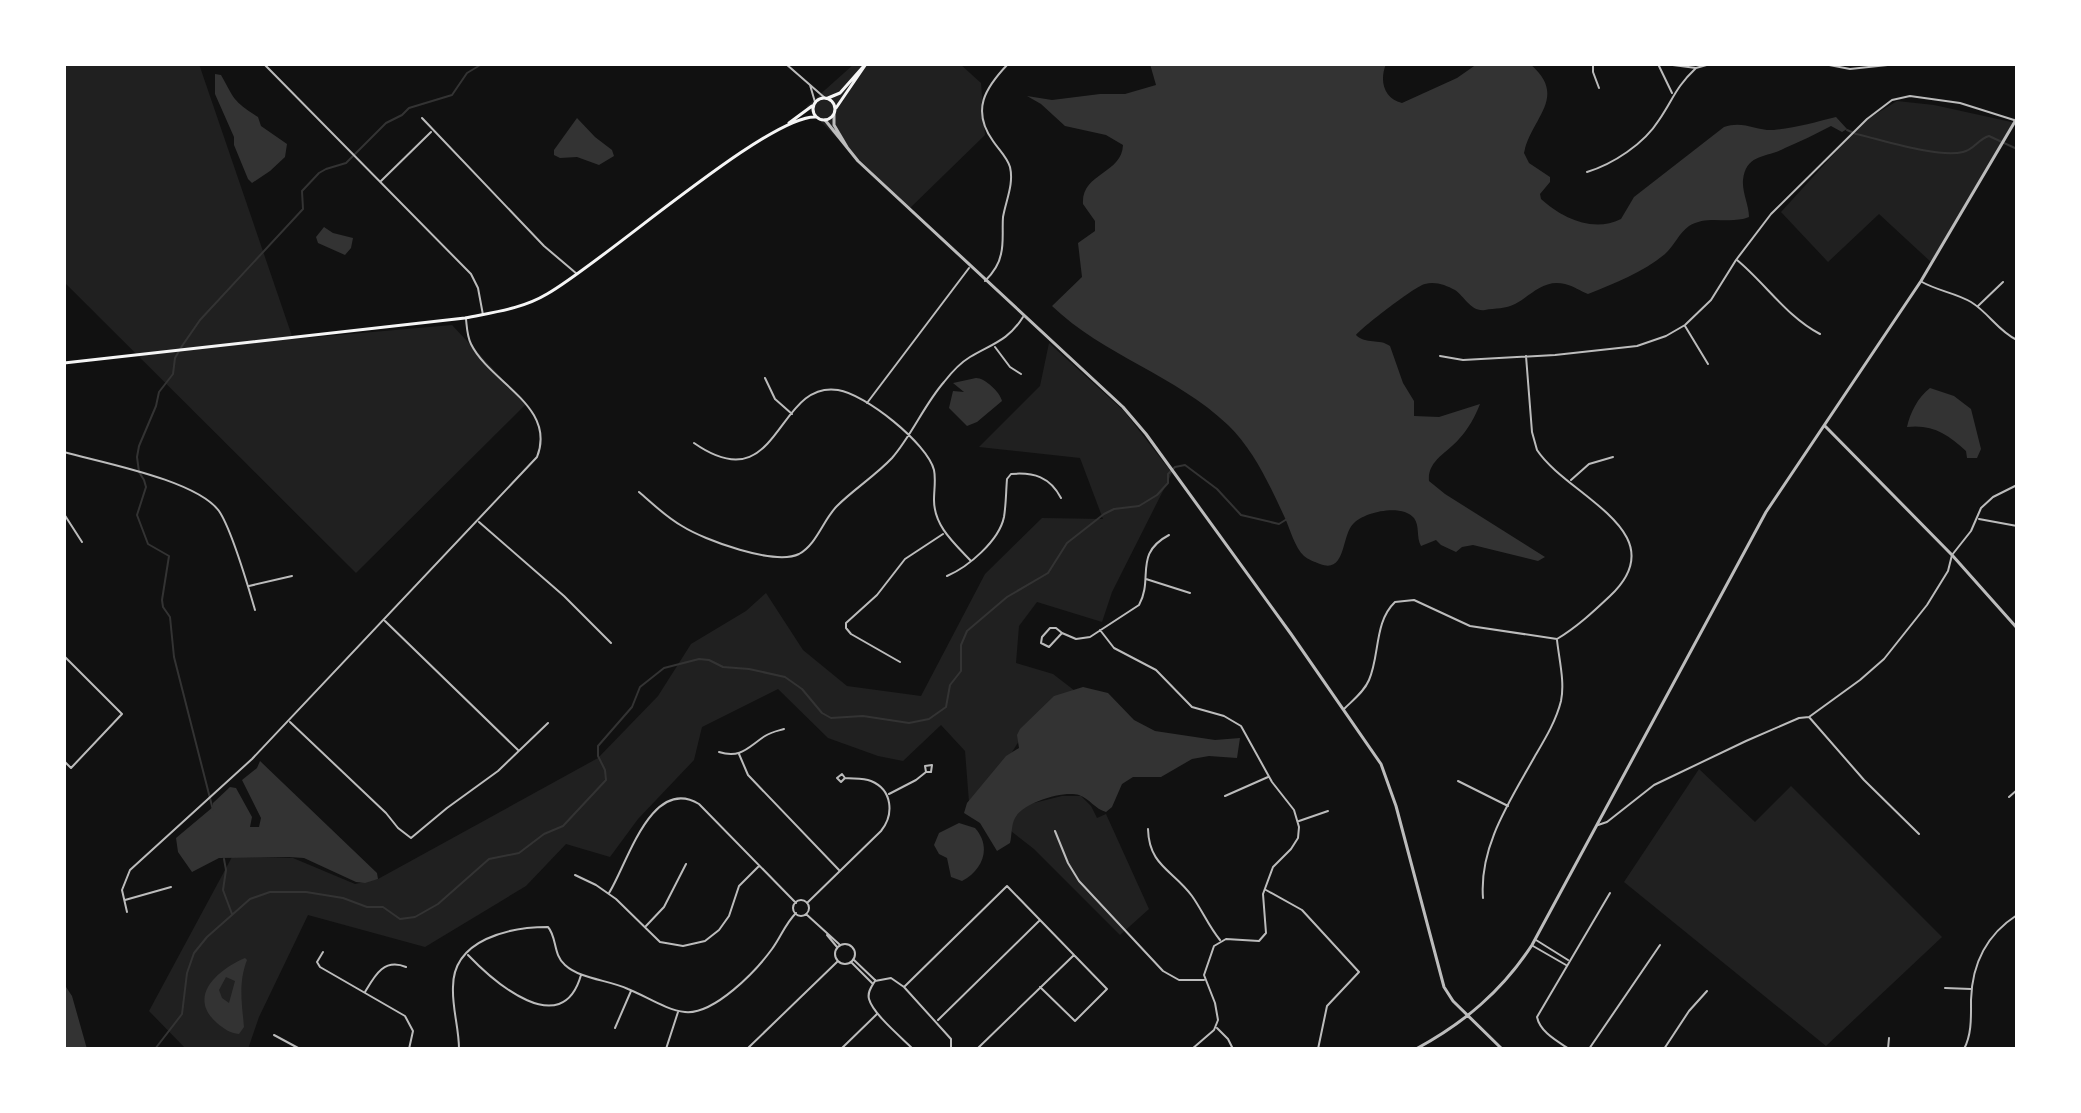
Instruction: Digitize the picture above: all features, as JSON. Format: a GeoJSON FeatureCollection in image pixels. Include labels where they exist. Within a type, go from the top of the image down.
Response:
{"type":"FeatureCollection","features":[{"type":"Feature","properties":{"kind":"main road"},"geometry":{"type":"LineString","coordinates":[[64,363],[465,318],[529,303],[578,275],[698,184],[786,126],[815,103],[840,93],[866,64]]}},
{"type":"Feature","properties":{"kind":"main road"},"geometry":{"type":"LineString","coordinates":[[786,126],[802,118],[825,120],[834,115],[866,64]]}},
{"type":"Feature","properties":{"kind":"main road"},"geometry":{"type":"LineString","coordinates":[[826,98],[833,101],[836,108]]}},
{"type":"Feature","properties":{"kind":"main road"},"geometry":{"type":"LineString","coordinates":[[815,103],[816,117]]}},
{"type":"Feature","properties":{"kind":"street"},"geometry":{"type":"LineString","coordinates":[[264,64],[471,274],[477,284],[483,315]]}},
{"type":"Feature","properties":{"kind":"street"},"geometry":{"type":"LineString","coordinates":[[786,64],[826,98]]}},
{"type":"Feature","properties":{"kind":"street"},"geometry":{"type":"LineString","coordinates":[[985,281],[993,273],[1002,253],[1003,217],[1011,181],[1007,161],[984,123],[982,105],[991,83],[1008,64]]}},
{"type":"Feature","properties":{"kind":"street"},"geometry":{"type":"LineString","coordinates":[[1593,64],[1599,88]]}},
{"type":"Feature","properties":{"kind":"street"},"geometry":{"type":"LineString","coordinates":[[1658,64],[1672,94]]}},
{"type":"Feature","properties":{"kind":"street"},"geometry":{"type":"LineString","coordinates":[[1665,64],[1696,68],[1710,64]]}},
{"type":"Feature","properties":{"kind":"street"},"geometry":{"type":"LineString","coordinates":[[1824,64],[1850,69],[1897,64]]}},
{"type":"Feature","properties":{"kind":"street"},"geometry":{"type":"LineString","coordinates":[[1587,172],[1611,163],[1649,132],[1661,118],[1672,94],[1696,68]]}},
{"type":"Feature","properties":{"kind":"street"},"geometry":{"type":"LineString","coordinates":[[810,84],[815,103]]}},
{"type":"Feature","properties":{"kind":"street"},"geometry":{"type":"LineString","coordinates":[[1416,1049],[1468,1017],[1518,967],[1766,512],[1921,281],[2016,119],[1960,103],[1910,96],[1892,100],[1867,119],[1771,214],[1736,260],[1718,291],[1685,325],[1666,336],[1637,346],[1463,360],[1440,356]]}},
{"type":"Feature","properties":{"kind":"street"},"geometry":{"type":"LineString","coordinates":[[834,115],[834,125],[848,151]]}},
{"type":"Feature","properties":{"kind":"street"},"geometry":{"type":"LineString","coordinates":[[422,118],[431,131],[544,246],[578,275]]}},
{"type":"Feature","properties":{"kind":"street"},"geometry":{"type":"LineString","coordinates":[[825,120],[848,151],[1123,407],[1146,434],[1344,709],[1385,774],[1444,987],[1468,1017],[1502,1049]]}},
{"type":"Feature","properties":{"kind":"street"},"geometry":{"type":"LineString","coordinates":[[381,182],[431,131]]}},
{"type":"Feature","properties":{"kind":"street"},"geometry":{"type":"LineString","coordinates":[[1736,260],[1794,316],[1820,334]]}},
{"type":"Feature","properties":{"kind":"street"},"geometry":{"type":"LineString","coordinates":[[866,403],[970,267]]}},
{"type":"Feature","properties":{"kind":"street"},"geometry":{"type":"LineString","coordinates":[[1921,281],[1936,290],[1963,298],[2017,340]]}},
{"type":"Feature","properties":{"kind":"street"},"geometry":{"type":"LineString","coordinates":[[1977,307],[2003,282]]}},
{"type":"Feature","properties":{"kind":"street"},"geometry":{"type":"LineString","coordinates":[[639,492],[670,518],[704,537],[733,547],[787,558],[801,553],[836,507],[894,455],[925,405],[956,369],[970,357],[994,346],[1010,334],[1023,316]]}},
{"type":"Feature","properties":{"kind":"street"},"geometry":{"type":"LineString","coordinates":[[127,912],[123,883],[130,870],[289,722],[537,457],[542,430],[534,414],[474,350],[467,334],[465,318]]}},
{"type":"Feature","properties":{"kind":"street"},"geometry":{"type":"LineString","coordinates":[[1685,325],[1708,364]]}},
{"type":"Feature","properties":{"kind":"street"},"geometry":{"type":"LineString","coordinates":[[994,346],[1010,367],[1021,374]]}},
{"type":"Feature","properties":{"kind":"street"},"geometry":{"type":"LineString","coordinates":[[1344,709],[1365,688],[1379,633],[1386,614],[1395,602],[1414,600],[1470,626],[1557,639],[1581,623],[1624,582],[1631,570],[1633,555],[1623,530],[1541,456],[1535,445],[1526,355]]}},
{"type":"Feature","properties":{"kind":"street"},"geometry":{"type":"LineString","coordinates":[[765,378],[775,399],[792,414]]}},
{"type":"Feature","properties":{"kind":"street"},"geometry":{"type":"LineString","coordinates":[[694,443],[710,454],[725,459],[748,457],[760,452],[808,396],[836,389],[866,403],[907,434],[926,453],[934,472],[935,509],[944,533],[971,561]]}},
{"type":"Feature","properties":{"kind":"street"},"geometry":{"type":"LineString","coordinates":[[1825,426],[1952,555],[2017,628]]}},
{"type":"Feature","properties":{"kind":"street"},"geometry":{"type":"LineString","coordinates":[[64,452],[186,487],[209,501],[225,523],[255,610]]}},
{"type":"Feature","properties":{"kind":"street"},"geometry":{"type":"LineString","coordinates":[[1570,481],[1589,464],[1613,457]]}},
{"type":"Feature","properties":{"kind":"street"},"geometry":{"type":"LineString","coordinates":[[947,576],[971,561],[999,530],[1004,516],[1007,479],[1011,474],[1046,479],[1061,498]]}},
{"type":"Feature","properties":{"kind":"street"},"geometry":{"type":"LineString","coordinates":[[1596,825],[1607,822],[1654,785],[1746,741],[1799,718],[1809,717],[1860,680],[1893,649],[1944,578],[1952,555],[1986,503],[2017,485]]}},
{"type":"Feature","properties":{"kind":"street"},"geometry":{"type":"LineString","coordinates":[[64,514],[82,542]]}},
{"type":"Feature","properties":{"kind":"street"},"geometry":{"type":"LineString","coordinates":[[1978,519],[2017,526]]}},
{"type":"Feature","properties":{"kind":"street"},"geometry":{"type":"LineString","coordinates":[[477,521],[564,596],[611,643]]}},
{"type":"Feature","properties":{"kind":"street"},"geometry":{"type":"LineString","coordinates":[[846,626],[877,595],[905,559],[944,533]]}},
{"type":"Feature","properties":{"kind":"street"},"geometry":{"type":"LineString","coordinates":[[1062,633],[1049,647],[1041,643],[1050,628],[1056,628],[1072,638],[1083,639],[1139,605],[1148,555],[1169,535]]}},
{"type":"Feature","properties":{"kind":"street"},"geometry":{"type":"LineString","coordinates":[[248,586],[292,576]]}},
{"type":"Feature","properties":{"kind":"street"},"geometry":{"type":"LineString","coordinates":[[1145,578],[1190,593]]}},
{"type":"Feature","properties":{"kind":"street"},"geometry":{"type":"LineString","coordinates":[[384,620],[519,751]]}},
{"type":"Feature","properties":{"kind":"street"},"geometry":{"type":"LineString","coordinates":[[839,626],[846,626]]}},
{"type":"Feature","properties":{"kind":"street"},"geometry":{"type":"LineString","coordinates":[[846,626],[851,634],[900,662]]}},
{"type":"Feature","properties":{"kind":"street"},"geometry":{"type":"LineString","coordinates":[[1100,630],[1114,648],[1156,670],[1192,707],[1224,716],[1241,726],[1298,822],[1296,843],[1273,867],[1265,889],[1262,905],[1267,928],[1264,938],[1259,941],[1221,941]]}},
{"type":"Feature","properties":{"kind":"street"},"geometry":{"type":"LineString","coordinates":[[1483,898],[1482,876],[1486,855],[1560,704],[1562,688],[1557,639]]}},
{"type":"Feature","properties":{"kind":"street"},"geometry":{"type":"LineString","coordinates":[[64,656],[122,714],[71,768],[64,761]]}},
{"type":"Feature","properties":{"kind":"street"},"geometry":{"type":"LineString","coordinates":[[1809,717],[1864,780],[1919,834]]}},
{"type":"Feature","properties":{"kind":"street"},"geometry":{"type":"LineString","coordinates":[[289,722],[411,838],[498,771],[548,723]]}},
{"type":"Feature","properties":{"kind":"street"},"geometry":{"type":"LineString","coordinates":[[719,752],[739,754],[765,736],[784,729]]}},
{"type":"Feature","properties":{"kind":"street"},"geometry":{"type":"LineString","coordinates":[[739,754],[748,775],[840,871]]}},
{"type":"Feature","properties":{"kind":"street"},"geometry":{"type":"LineString","coordinates":[[887,795],[926,772]]}},
{"type":"Feature","properties":{"kind":"street"},"geometry":{"type":"LineString","coordinates":[[1225,796],[1269,777]]}},
{"type":"Feature","properties":{"kind":"street"},"geometry":{"type":"LineString","coordinates":[[609,893],[640,830],[661,806],[676,799],[688,799],[699,804],[796,903],[807,903],[886,824],[890,810],[887,795],[873,782],[845,778]]}},
{"type":"Feature","properties":{"kind":"street"},"geometry":{"type":"LineString","coordinates":[[1458,781],[1509,807]]}},
{"type":"Feature","properties":{"kind":"street"},"geometry":{"type":"LineString","coordinates":[[2009,797],[2017,790]]}},
{"type":"Feature","properties":{"kind":"street"},"geometry":{"type":"LineString","coordinates":[[1298,822],[1328,811]]}},
{"type":"Feature","properties":{"kind":"street"},"geometry":{"type":"LineString","coordinates":[[1148,829],[1148,843],[1157,860],[1194,898],[1221,941]]}},
{"type":"Feature","properties":{"kind":"street"},"geometry":{"type":"LineString","coordinates":[[1055,831],[1079,881],[1163,971],[1179,980],[1205,980]]}},
{"type":"Feature","properties":{"kind":"street"},"geometry":{"type":"LineString","coordinates":[[645,928],[664,907],[686,864]]}},
{"type":"Feature","properties":{"kind":"street"},"geometry":{"type":"LineString","coordinates":[[575,875],[609,893],[656,939],[667,945],[689,946],[707,940],[724,924],[737,889],[760,866]]}},
{"type":"Feature","properties":{"kind":"street"},"geometry":{"type":"LineString","coordinates":[[904,987],[1007,886],[1107,989],[1078,1020],[1072,1020],[1040,987]]}},
{"type":"Feature","properties":{"kind":"street"},"geometry":{"type":"LineString","coordinates":[[124,900],[171,887]]}},
{"type":"Feature","properties":{"kind":"street"},"geometry":{"type":"LineString","coordinates":[[1265,889],[1302,910],[1359,972],[1327,1006],[1318,1049]]}},
{"type":"Feature","properties":{"kind":"street"},"geometry":{"type":"LineString","coordinates":[[1569,1049],[1550,1037],[1537,1017],[1610,893]]}},
{"type":"Feature","properties":{"kind":"street"},"geometry":{"type":"LineString","coordinates":[[796,903],[794,907],[800,916],[809,910],[807,903]]}},
{"type":"Feature","properties":{"kind":"street"},"geometry":{"type":"LineString","coordinates":[[459,1049],[453,983],[457,967],[483,940],[498,933],[545,926],[550,928],[560,960],[569,968],[632,990],[678,1011],[699,1011],[718,1002],[767,955],[796,913]]}},
{"type":"Feature","properties":{"kind":"street"},"geometry":{"type":"LineString","coordinates":[[806,914],[838,946]]}},
{"type":"Feature","properties":{"kind":"street"},"geometry":{"type":"LineString","coordinates":[[1964,1049],[1970,1027],[1972,980],[1980,953],[1993,936],[2017,915]]}},
{"type":"Feature","properties":{"kind":"street"},"geometry":{"type":"LineString","coordinates":[[937,1021],[1041,920]]}},
{"type":"Feature","properties":{"kind":"street"},"geometry":{"type":"LineString","coordinates":[[1535,940],[1569,960]]}},
{"type":"Feature","properties":{"kind":"street"},"geometry":{"type":"LineString","coordinates":[[1192,1049],[1216,1028],[1217,1012],[1205,980],[1211,953],[1221,941]]}},
{"type":"Feature","properties":{"kind":"street"},"geometry":{"type":"LineString","coordinates":[[838,946],[846,943],[853,946],[856,951],[853,961]]}},
{"type":"Feature","properties":{"kind":"street"},"geometry":{"type":"LineString","coordinates":[[1532,945],[1566,965]]}},
{"type":"Feature","properties":{"kind":"street"},"geometry":{"type":"LineString","coordinates":[[1589,1049],[1660,945]]}},
{"type":"Feature","properties":{"kind":"street"},"geometry":{"type":"LineString","coordinates":[[838,946],[835,956],[838,961],[844,964],[853,961]]}},
{"type":"Feature","properties":{"kind":"street"},"geometry":{"type":"LineString","coordinates":[[323,952],[317,962],[320,967],[398,1011],[408,1020],[413,1036],[409,1049]]}},
{"type":"Feature","properties":{"kind":"street"},"geometry":{"type":"LineString","coordinates":[[467,954],[488,975],[533,1004],[564,1000],[575,990],[582,973]]}},
{"type":"Feature","properties":{"kind":"street"},"geometry":{"type":"LineString","coordinates":[[977,1049],[1075,954]]}},
{"type":"Feature","properties":{"kind":"street"},"geometry":{"type":"LineString","coordinates":[[747,1049],[838,961]]}},
{"type":"Feature","properties":{"kind":"street"},"geometry":{"type":"LineString","coordinates":[[853,961],[874,982]]}},
{"type":"Feature","properties":{"kind":"street"},"geometry":{"type":"LineString","coordinates":[[365,992],[375,974],[383,967],[394,964],[406,967]]}},
{"type":"Feature","properties":{"kind":"street"},"geometry":{"type":"LineString","coordinates":[[874,982],[891,978],[904,987],[951,1039],[951,1049]]}},
{"type":"Feature","properties":{"kind":"street"},"geometry":{"type":"LineString","coordinates":[[874,982],[869,999],[877,1013],[911,1048]]}},
{"type":"Feature","properties":{"kind":"street"},"geometry":{"type":"LineString","coordinates":[[1945,988],[1972,989]]}},
{"type":"Feature","properties":{"kind":"street"},"geometry":{"type":"LineString","coordinates":[[615,1028],[632,990]]}},
{"type":"Feature","properties":{"kind":"street"},"geometry":{"type":"LineString","coordinates":[[1664,1049],[1689,1011],[1707,991]]}},
{"type":"Feature","properties":{"kind":"street"},"geometry":{"type":"LineString","coordinates":[[666,1049],[678,1011]]}},
{"type":"Feature","properties":{"kind":"street"},"geometry":{"type":"LineString","coordinates":[[841,1049],[877,1013]]}},
{"type":"Feature","properties":{"kind":"street"},"geometry":{"type":"LineString","coordinates":[[1216,1028],[1228,1039],[1233,1049]]}},
{"type":"Feature","properties":{"kind":"street"},"geometry":{"type":"LineString","coordinates":[[274,1035],[300,1049]]}},
{"type":"Feature","properties":{"kind":"street"},"geometry":{"type":"LineString","coordinates":[[1888,1049],[1889,1038]]}},
{"type":"Feature","properties":{"kind":"shaded area"},"geometry":{"type":"Polygon","coordinates":[[[64,64],[199,64],[293,339],[452,325],[526,404],[356,573],[64,282],[64,64]]]}},
{"type":"Feature","properties":{"kind":"shaded area"},"geometry":{"type":"Polygon","coordinates":[[[854,64],[960,64],[981,83],[985,135],[909,209],[806,107],[854,64]]]}},
{"type":"Feature","properties":{"kind":"shaded area"},"geometry":{"type":"Polygon","coordinates":[[[1150,64],[1386,64],[1383,83],[1387,93],[1402,103],[1457,78],[1477,64],[1530,64],[1541,76],[1547,97],[1524,153],[1529,163],[1550,177],[1550,182],[1540,194],[1541,199],[1558,212],[1589,224],[1621,219],[1634,197],[1724,127],[1737,125],[1774,130],[1836,117],[1847,129],[1842,132],[1831,126],[1753,161],[1748,165],[1743,180],[1749,217],[1696,222],[1685,229],[1656,261],[1598,290],[1588,294],[1568,285],[1550,284],[1512,306],[1480,310],[1452,288],[1429,283],[1419,286],[1369,324],[1356,335],[1390,346],[1403,383],[1414,401],[1414,416],[1439,417],[1480,404],[1462,435],[1434,463],[1429,481],[1545,557],[1538,561],[1473,545],[1456,552],[1436,540],[1421,546],[1414,518],[1408,513],[1392,510],[1365,516],[1353,524],[1339,559],[1328,566],[1301,553],[1261,469],[1228,425],[1186,393],[1094,338],[1052,306],[1082,277],[1078,243],[1095,231],[1095,221],[1083,204],[1084,194],[1095,179],[1116,162],[1123,145],[1106,135],[1065,126],[1027,96],[1052,100],[1125,94],[1156,85],[1150,64]]]}},
{"type":"Feature","properties":{"kind":"shaded area"},"geometry":{"type":"Polygon","coordinates":[[[215,74],[221,75],[235,99],[258,117],[261,126],[287,144],[285,157],[252,183],[215,94],[215,74]]]}},
{"type":"Feature","properties":{"kind":"shaded area"},"geometry":{"type":"Polygon","coordinates":[[[1897,101],[1934,105],[2016,123],[1932,263],[1879,214],[1828,262],[1781,212],[1863,122],[1897,101]]]}},
{"type":"Feature","properties":{"kind":"shaded area"},"geometry":{"type":"Polygon","coordinates":[[[577,118],[612,150],[614,156],[599,165],[577,157],[560,158],[554,155],[554,150],[577,118]]]}},
{"type":"Feature","properties":{"kind":"shaded area"},"geometry":{"type":"Polygon","coordinates":[[[324,227],[333,233],[353,238],[351,248],[345,255],[318,243],[316,237],[324,227]]]}},
{"type":"Feature","properties":{"kind":"shaded area"},"geometry":{"type":"Polygon","coordinates":[[[1049,343],[1124,411],[1172,473],[1112,592],[1102,622],[1037,602],[1019,626],[1016,663],[1053,674],[1079,694],[1019,741],[998,775],[969,802],[965,751],[941,725],[903,761],[878,756],[828,738],[778,689],[702,727],[694,760],[638,819],[610,857],[566,844],[526,886],[425,947],[308,915],[259,1017],[248,1049],[186,1049],[149,1011],[232,857],[293,858],[355,884],[378,879],[598,758],[658,696],[691,644],[746,611],[766,593],[803,650],[847,686],[921,696],[985,574],[1042,518],[1103,519],[1080,458],[979,447],[1040,386],[1049,343]]]}},
{"type":"Feature","properties":{"kind":"shaded area"},"geometry":{"type":"Polygon","coordinates":[[[976,378],[992,386],[1002,401],[977,422],[967,426],[949,408],[953,391],[964,392],[953,383],[976,378]]]}},
{"type":"Feature","properties":{"kind":"shaded area"},"geometry":{"type":"Polygon","coordinates":[[[1930,388],[1954,396],[1971,409],[1981,449],[1977,458],[1967,458],[1966,451],[1939,432],[1924,427],[1907,427],[1915,406],[1930,388]]]}},
{"type":"Feature","properties":{"kind":"shaded area"},"geometry":{"type":"Polygon","coordinates":[[[1083,687],[1108,693],[1134,720],[1155,731],[1215,740],[1240,738],[1237,758],[1209,756],[1192,759],[1161,777],[1133,777],[1122,784],[1112,807],[1106,812],[1079,795],[1063,794],[1044,799],[1019,812],[1013,824],[1010,843],[997,851],[980,823],[964,813],[967,803],[1006,756],[1019,748],[1017,735],[1020,729],[1054,696],[1083,687]]]}},
{"type":"Feature","properties":{"kind":"shaded area"},"geometry":{"type":"Polygon","coordinates":[[[260,761],[377,873],[378,879],[356,882],[304,858],[289,857],[219,858],[192,872],[178,852],[176,838],[213,807],[213,803],[230,787],[236,788],[252,817],[250,827],[259,827],[261,818],[242,780],[257,768],[260,761]]]}},
{"type":"Feature","properties":{"kind":"shaded area"},"geometry":{"type":"Polygon","coordinates":[[[1699,769],[1755,822],[1791,786],[1942,937],[1826,1046],[1624,882],[1699,769]]]}},
{"type":"Feature","properties":{"kind":"shaded area"},"geometry":{"type":"Polygon","coordinates":[[[1062,796],[1081,796],[1097,818],[1106,814],[1149,909],[1120,935],[1034,849],[1007,828],[1018,807],[1062,796]]]}},
{"type":"Feature","properties":{"kind":"shaded area"},"geometry":{"type":"Polygon","coordinates":[[[959,823],[975,828],[984,850],[980,864],[962,881],[951,877],[947,858],[939,854],[934,845],[939,833],[959,823]]]}},
{"type":"Feature","properties":{"kind":"shaded area"},"geometry":{"type":"Polygon","coordinates":[[[245,958],[247,960],[242,985],[244,1027],[239,1034],[217,1023],[208,1013],[205,1003],[205,993],[210,984],[245,958]],[[226,977],[219,990],[222,998],[229,1003],[235,981],[226,977]]]}},
{"type":"Feature","properties":{"kind":"shaded area"},"geometry":{"type":"Polygon","coordinates":[[[64,984],[72,996],[87,1049],[64,1049],[64,984]]]}},
{"type":"Feature","properties":{"kind":"waterway"},"geometry":{"type":"LineString","coordinates":[[213,810],[174,657],[170,617],[163,607],[169,556],[148,544],[137,515],[146,487],[139,472],[139,446],[159,392],[173,374],[175,358],[182,346],[200,320],[303,209],[302,191],[319,173],[346,163],[386,123],[409,108],[452,95],[467,73],[482,64]]}},
{"type":"Feature","properties":{"kind":"waterway"},"geometry":{"type":"LineString","coordinates":[[1847,130],[1939,153],[1967,151],[1989,136],[2017,149]]}},
{"type":"Feature","properties":{"kind":"waterway"},"geometry":{"type":"LineString","coordinates":[[155,1049],[182,1014],[187,973],[194,953],[207,937],[250,899],[270,892],[306,892],[343,898],[367,907],[383,907],[400,919],[415,917],[438,904],[489,859],[519,853],[544,834],[563,826],[606,780],[598,746],[632,707],[640,687],[664,668],[699,659],[723,667],[785,677],[831,718],[863,716],[909,723],[929,719],[946,707],[950,685],[961,671],[961,645],[967,631],[1007,597],[1048,573],[1067,543],[1104,514],[1114,509],[1139,506],[1157,495],[1168,483],[1168,474],[1175,467],[1185,465],[1217,489],[1241,515],[1279,524],[1287,519]]}},
{"type":"Feature","properties":{"kind":"waterway"},"geometry":{"type":"LineString","coordinates":[[224,859],[223,890],[232,914]]}}]}
